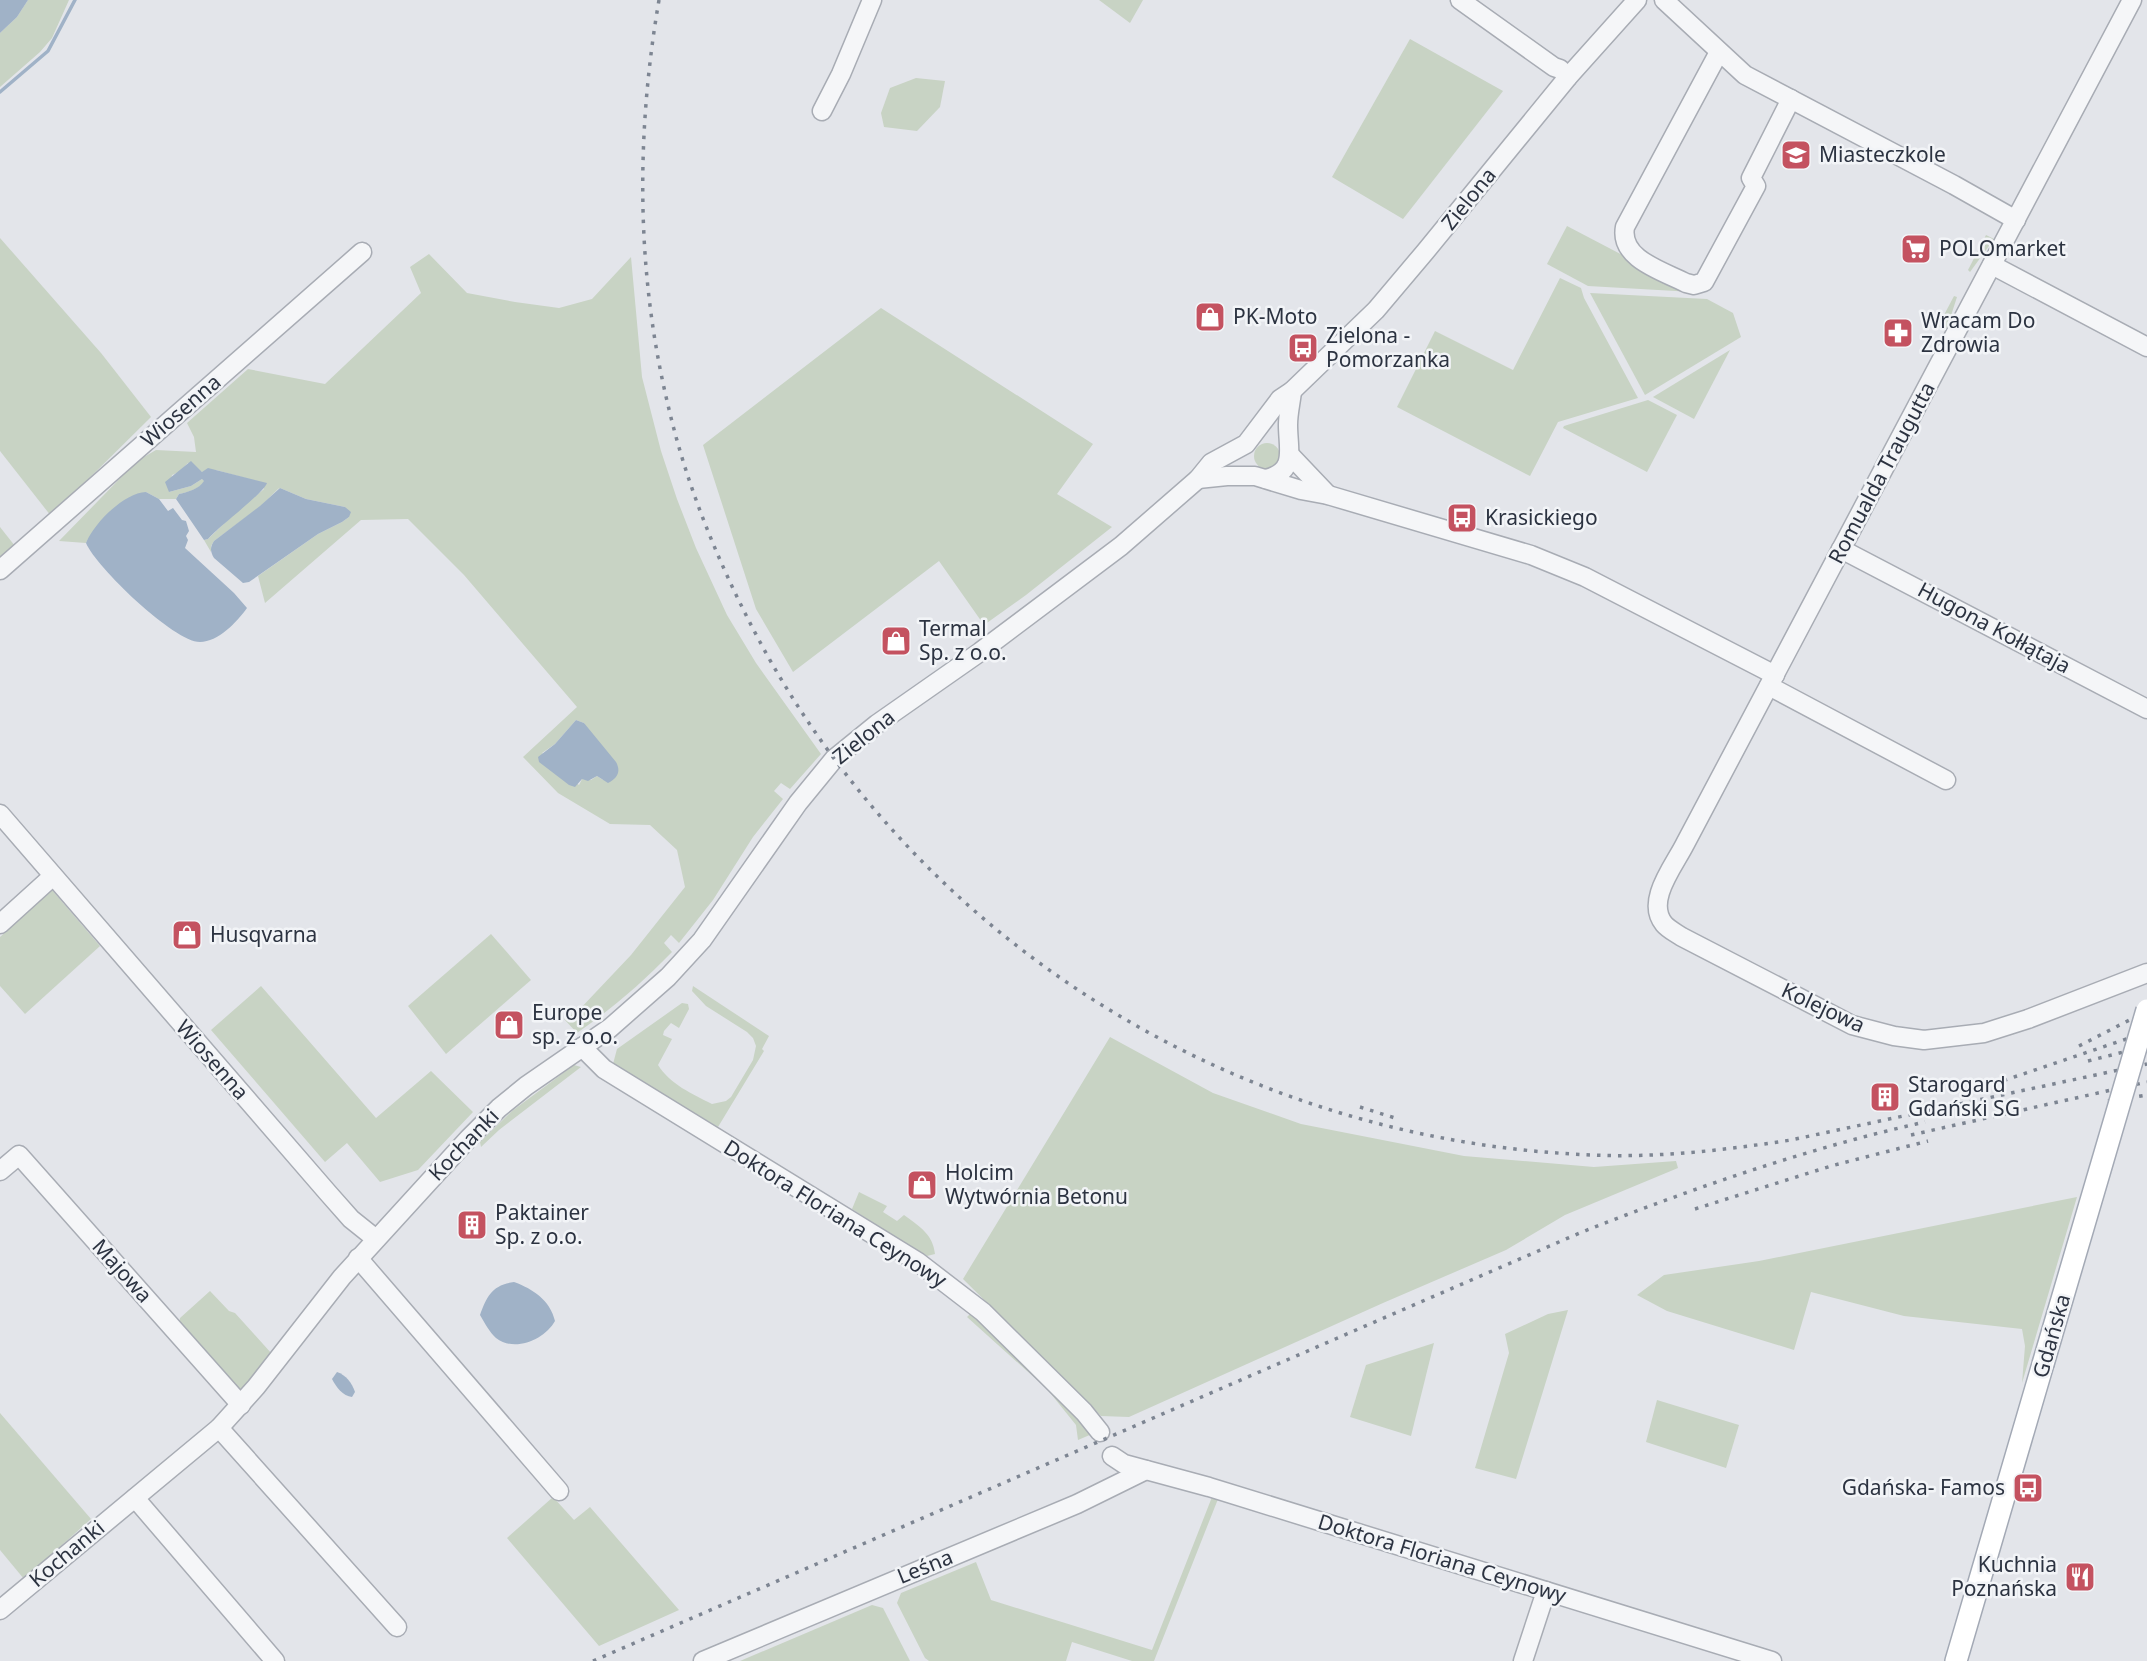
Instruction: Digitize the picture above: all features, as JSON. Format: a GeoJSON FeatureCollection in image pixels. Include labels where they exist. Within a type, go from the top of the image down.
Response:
{"type":"FeatureCollection","features":[{"type":"Feature","properties":{"kind":"main road","name":"Gdańska"},"geometry":{"type":"LineString","coordinates":[[1956,1661],[2147,1010]]}},
{"type":"Feature","properties":{"kind":"street"},"geometry":{"type":"LineString","coordinates":[[822,111],[841,74],[872,0]]}},
{"type":"Feature","properties":{"kind":"street"},"geometry":{"type":"LineString","coordinates":[[1460,0],[1568,77]]}},
{"type":"Feature","properties":{"kind":"street","name":"Zielona"},"geometry":{"type":"LineString","coordinates":[[582,1047],[640,1003],[702,940],[790,813],[834,759],[877,724],[981,652],[1093,568],[1198,479],[1211,463],[1249,440],[1280,399],[1293,391],[1376,310],[1568,77],[1637,0]]}},
{"type":"Feature","properties":{"kind":"street"},"geometry":{"type":"LineString","coordinates":[[1664,0],[1745,75],[2016,220]]}},
{"type":"Feature","properties":{"kind":"street","name":"Romualda Traugutta"},"geometry":{"type":"LineString","coordinates":[[1661,891],[2132,0]]}},
{"type":"Feature","properties":{"kind":"street"},"geometry":{"type":"LineString","coordinates":[[1719,52],[1625,226],[1626,246],[1637,258],[1686,283],[1694,285],[1704,282],[1756,186],[1751,178],[1790,99]]}},
{"type":"Feature","properties":{"kind":"street","name":"Wiosenna"},"geometry":{"type":"LineString","coordinates":[[0,570],[362,252]]}},
{"type":"Feature","properties":{"kind":"street"},"geometry":{"type":"LineString","coordinates":[[1992,265],[2147,347]]}},
{"type":"Feature","properties":{"kind":"street"},"geometry":{"type":"LineString","coordinates":[[1198,479],[1278,476],[1287,467],[1288,421],[1293,391]]}},
{"type":"Feature","properties":{"kind":"street"},"geometry":{"type":"LineString","coordinates":[[1328,495],[1289,451],[1279,435],[1266,432],[1249,440],[1243,456],[1246,467],[1260,477],[1531,555],[1563,568],[1637,602],[1946,780]]}},
{"type":"Feature","properties":{"kind":"street","name":"Hugona Kołłątaja"},"geometry":{"type":"LineString","coordinates":[[1841,549],[2147,709]]}},
{"type":"Feature","properties":{"kind":"street","name":"Wiosenna"},"geometry":{"type":"LineString","coordinates":[[0,814],[351,1219],[376,1239]]}},
{"type":"Feature","properties":{"kind":"street"},"geometry":{"type":"LineString","coordinates":[[0,924],[53,876]]}},
{"type":"Feature","properties":{"kind":"street","name":"Kolejowa"},"geometry":{"type":"LineString","coordinates":[[1661,891],[1656,904],[1659,915],[1665,926],[1682,937],[1846,1022],[1894,1036],[1924,1040],[1984,1034],[2147,973]]}},
{"type":"Feature","properties":{"kind":"street","name":"Kochanki"},"geometry":{"type":"LineString","coordinates":[[0,1610],[219,1428],[241,1405],[358,1258],[468,1139],[526,1086],[582,1047]]}},
{"type":"Feature","properties":{"kind":"street","name":"Doktora Floriana Ceynowy"},"geometry":{"type":"LineString","coordinates":[[582,1047],[604,1069],[918,1262],[983,1312],[1084,1412],[1100,1432]]}},
{"type":"Feature","properties":{"kind":"street","name":"Majowa"},"geometry":{"type":"LineString","coordinates":[[0,1171],[19,1155],[241,1405]]}},
{"type":"Feature","properties":{"kind":"street"},"geometry":{"type":"LineString","coordinates":[[358,1258],[559,1491]]}},
{"type":"Feature","properties":{"kind":"street"},"geometry":{"type":"LineString","coordinates":[[219,1428],[397,1627]]}},
{"type":"Feature","properties":{"kind":"street","name":"Doktora Floriana Ceynowy"},"geometry":{"type":"LineString","coordinates":[[1112,1456],[1124,1464],[1209,1487],[1772,1661]]}},
{"type":"Feature","properties":{"kind":"street","name":"Leśna"},"geometry":{"type":"LineString","coordinates":[[703,1661],[1077,1504],[1146,1470]]}},
{"type":"Feature","properties":{"kind":"street"},"geometry":{"type":"LineString","coordinates":[[135,1497],[275,1661]]}},
{"type":"Feature","properties":{"kind":"street"},"geometry":{"type":"LineString","coordinates":[[1523,1661],[1546,1591]]}},
{"type":"Feature","properties":{"kind":"green space"},"geometry":{"type":"Polygon","coordinates":[[[28,0],[69,0],[52,38],[0,87],[0,33],[17,17],[28,0]]]}},
{"type":"Feature","properties":{"kind":"green space"},"geometry":{"type":"Polygon","coordinates":[[[1099,0],[1143,0],[1130,23],[1099,0]]]}},
{"type":"Feature","properties":{"kind":"green space"},"geometry":{"type":"Polygon","coordinates":[[[1410,39],[1503,91],[1403,219],[1332,177],[1410,39]]]}},
{"type":"Feature","properties":{"kind":"green space"},"geometry":{"type":"Polygon","coordinates":[[[916,78],[945,81],[940,107],[917,131],[884,127],[881,113],[890,88],[916,78]]]}},
{"type":"Feature","properties":{"kind":"green space"},"geometry":{"type":"Polygon","coordinates":[[[1567,226],[1693,292],[1588,286],[1547,264],[1567,226]]]}},
{"type":"Feature","properties":{"kind":"green space"},"geometry":{"type":"Polygon","coordinates":[[[1986,235],[1994,239],[1970,272],[1968,270],[1986,235]]]}},
{"type":"Feature","properties":{"kind":"green space"},"geometry":{"type":"Polygon","coordinates":[[[0,238],[101,353],[151,417],[51,516],[0,451],[0,238]]]}},
{"type":"Feature","properties":{"kind":"green space"},"geometry":{"type":"Polygon","coordinates":[[[429,254],[467,293],[559,308],[592,299],[631,257],[642,377],[661,451],[677,499],[727,615],[756,663],[821,754],[790,789],[781,783],[774,791],[783,799],[753,837],[713,900],[679,943],[671,935],[664,943],[672,952],[627,995],[577,1033],[564,1019],[578,1011],[631,955],[685,887],[677,850],[650,825],[610,824],[558,793],[523,757],[577,707],[464,575],[408,519],[361,520],[265,603],[258,576],[318,534],[349,517],[345,507],[306,499],[280,488],[261,506],[214,541],[211,552],[204,540],[264,489],[260,482],[216,470],[202,472],[188,463],[172,475],[169,492],[191,486],[202,479],[205,481],[197,488],[179,494],[176,499],[159,499],[146,492],[86,543],[59,541],[137,461],[156,450],[196,452],[194,437],[187,423],[248,369],[325,384],[421,293],[410,267],[429,254]],[[576,720],[555,744],[542,753],[579,785],[582,779],[591,780],[597,776],[603,780],[584,723],[576,720]]]}},
{"type":"Feature","properties":{"kind":"green space"},"geometry":{"type":"Polygon","coordinates":[[[1560,278],[1581,288],[1638,398],[1558,422],[1530,476],[1397,407],[1435,331],[1513,370],[1560,278]]]}},
{"type":"Feature","properties":{"kind":"green space"},"geometry":{"type":"Polygon","coordinates":[[[1590,293],[1707,299],[1733,313],[1741,337],[1645,395],[1590,293]]]}},
{"type":"Feature","properties":{"kind":"green space"},"geometry":{"type":"Polygon","coordinates":[[[1954,296],[1957,297],[1946,331],[1932,323],[1931,319],[1944,315],[1954,296]]]}},
{"type":"Feature","properties":{"kind":"green space"},"geometry":{"type":"Polygon","coordinates":[[[881,308],[1093,444],[1057,494],[1112,527],[984,625],[939,561],[793,672],[756,609],[703,445],[881,308]]]}},
{"type":"Feature","properties":{"kind":"green space"},"geometry":{"type":"Polygon","coordinates":[[[1730,350],[1694,419],[1653,397],[1730,350]]]}},
{"type":"Feature","properties":{"kind":"green space"},"geometry":{"type":"Polygon","coordinates":[[[1648,400],[1677,415],[1647,472],[1563,428],[1564,426],[1648,400]]]}},
{"type":"Feature","properties":{"kind":"green space"},"geometry":{"type":"Polygon","coordinates":[[[1267,443],[1276,447],[1280,456],[1276,465],[1267,469],[1258,465],[1254,456],[1258,447],[1267,443]]]}},
{"type":"Feature","properties":{"kind":"green space"},"geometry":{"type":"Polygon","coordinates":[[[0,527],[15,546],[0,558],[0,527]]]}},
{"type":"Feature","properties":{"kind":"green space"},"geometry":{"type":"Polygon","coordinates":[[[52,890],[100,946],[25,1014],[0,986],[0,937],[52,890]]]}},
{"type":"Feature","properties":{"kind":"green space"},"geometry":{"type":"Polygon","coordinates":[[[491,934],[531,980],[446,1054],[408,1006],[491,934]]]}},
{"type":"Feature","properties":{"kind":"green space"},"geometry":{"type":"Polygon","coordinates":[[[261,986],[376,1118],[431,1071],[473,1112],[418,1170],[380,1182],[347,1143],[325,1162],[211,1030],[261,986]]]}},
{"type":"Feature","properties":{"kind":"green space"},"geometry":{"type":"Polygon","coordinates":[[[693,986],[769,1036],[762,1049],[764,1051],[718,1127],[613,1064],[617,1049],[682,1003],[688,1004],[689,1009],[679,1028],[671,1023],[664,1031],[663,1035],[672,1039],[658,1065],[675,1083],[712,1104],[731,1097],[753,1060],[756,1046],[747,1032],[706,1006],[692,991],[693,986]]]}},
{"type":"Feature","properties":{"kind":"green space"},"geometry":{"type":"Polygon","coordinates":[[[1110,1037],[1213,1093],[1301,1124],[1464,1156],[1594,1167],[1676,1161],[1678,1168],[1565,1215],[1506,1250],[1129,1417],[1101,1416],[963,1279],[1110,1037]]]}},
{"type":"Feature","properties":{"kind":"green space"},"geometry":{"type":"Polygon","coordinates":[[[574,1065],[581,1067],[481,1147],[480,1142],[512,1111],[574,1065]]]}},
{"type":"Feature","properties":{"kind":"green space"},"geometry":{"type":"Polygon","coordinates":[[[859,1192],[887,1206],[883,1212],[897,1221],[904,1215],[920,1227],[931,1241],[935,1254],[927,1256],[915,1250],[852,1209],[859,1192]]]}},
{"type":"Feature","properties":{"kind":"green space"},"geometry":{"type":"Polygon","coordinates":[[[2077,1197],[2022,1383],[2025,1346],[2022,1329],[1904,1316],[1811,1292],[1794,1350],[1667,1311],[1637,1295],[1664,1275],[1759,1261],[2077,1197]]]}},
{"type":"Feature","properties":{"kind":"green space"},"geometry":{"type":"Polygon","coordinates":[[[210,1291],[229,1311],[235,1313],[272,1354],[242,1389],[235,1389],[179,1324],[180,1318],[210,1291]]]}},
{"type":"Feature","properties":{"kind":"green space"},"geometry":{"type":"Polygon","coordinates":[[[1568,1310],[1516,1479],[1475,1468],[1509,1353],[1505,1334],[1548,1314],[1568,1310]]]}},
{"type":"Feature","properties":{"kind":"green space"},"geometry":{"type":"Polygon","coordinates":[[[973,1311],[1037,1371],[1092,1434],[1078,1440],[1076,1425],[1047,1389],[967,1317],[973,1311]]]}},
{"type":"Feature","properties":{"kind":"green space"},"geometry":{"type":"Polygon","coordinates":[[[1434,1343],[1411,1436],[1350,1417],[1366,1365],[1434,1343]]]}},
{"type":"Feature","properties":{"kind":"green space"},"geometry":{"type":"Polygon","coordinates":[[[1657,1400],[1739,1425],[1726,1468],[1646,1442],[1657,1400]]]}},
{"type":"Feature","properties":{"kind":"green space"},"geometry":{"type":"Polygon","coordinates":[[[0,1413],[91,1519],[24,1579],[0,1550],[0,1413]]]}},
{"type":"Feature","properties":{"kind":"green space"},"geometry":{"type":"Polygon","coordinates":[[[553,1497],[574,1520],[590,1507],[679,1610],[599,1646],[507,1538],[553,1497]]]}},
{"type":"Feature","properties":{"kind":"green space"},"geometry":{"type":"Polygon","coordinates":[[[1212,1497],[1218,1499],[1154,1661],[1132,1661],[1072,1642],[1066,1661],[929,1661],[897,1603],[901,1593],[976,1562],[991,1600],[1152,1650],[1212,1497]]]}},
{"type":"Feature","properties":{"kind":"green space"},"geometry":{"type":"Polygon","coordinates":[[[872,1605],[883,1608],[910,1661],[740,1661],[872,1605]]]}},
{"type":"Feature","properties":{"kind":"water"},"geometry":{"type":"Polygon","coordinates":[[[0,0],[28,0],[17,17],[0,33],[0,0]]]}},
{"type":"Feature","properties":{"kind":"water"},"geometry":{"type":"Polygon","coordinates":[[[191,461],[202,472],[208,468],[267,483],[250,502],[204,540],[176,499],[179,494],[196,488],[204,481],[202,479],[191,486],[169,492],[165,482],[191,461]]]}},
{"type":"Feature","properties":{"kind":"water"},"geometry":{"type":"Polygon","coordinates":[[[280,488],[306,499],[345,507],[351,512],[342,522],[318,534],[249,582],[243,583],[214,558],[212,545],[280,488]]]}},
{"type":"Feature","properties":{"kind":"water"},"geometry":{"type":"Polygon","coordinates":[[[146,492],[159,499],[168,511],[173,508],[182,520],[186,521],[189,531],[185,548],[247,608],[232,625],[214,639],[200,642],[188,639],[155,617],[104,569],[86,543],[96,527],[119,503],[146,492]]]}},
{"type":"Feature","properties":{"kind":"water"},"geometry":{"type":"Polygon","coordinates":[[[576,720],[584,723],[616,762],[618,774],[608,783],[597,776],[588,781],[582,779],[575,787],[539,762],[538,757],[555,744],[576,720]]]}},
{"type":"Feature","properties":{"kind":"water"},"geometry":{"type":"Polygon","coordinates":[[[514,1282],[540,1296],[555,1321],[537,1338],[520,1344],[496,1338],[480,1315],[491,1292],[514,1282]]]}},
{"type":"Feature","properties":{"kind":"water"},"geometry":{"type":"Polygon","coordinates":[[[337,1372],[346,1377],[352,1386],[355,1392],[352,1397],[343,1393],[332,1379],[337,1372]]]}},
{"type":"Feature","properties":{"kind":"waterway"},"geometry":{"type":"LineString","coordinates":[[0,92],[48,51],[75,0]]}},
{"type":"Feature","properties":{"kind":"railway"},"geometry":{"type":"LineString","coordinates":[[659,0],[651,50],[643,152],[645,254],[657,355],[676,436],[695,497],[718,556],[760,642],[829,752],[911,850],[1005,936],[1108,1009],[1220,1068],[1339,1113],[1464,1142],[1593,1155],[1717,1150],[1791,1140],[2147,1064]]}},
{"type":"Feature","properties":{"kind":"railway"},"geometry":{"type":"LineString","coordinates":[[2079,1046],[2147,1011]]}},
{"type":"Feature","properties":{"kind":"railway"},"geometry":{"type":"LineString","coordinates":[[1964,1094],[2147,1032]]}},
{"type":"Feature","properties":{"kind":"railway"},"geometry":{"type":"LineString","coordinates":[[2088,1061],[2147,1046]]}},
{"type":"Feature","properties":{"kind":"railway"},"geometry":{"type":"LineString","coordinates":[[1911,1135],[2147,1082]]}},
{"type":"Feature","properties":{"kind":"railway"},"geometry":{"type":"LineString","coordinates":[[2108,1101],[2147,1095]]}},
{"type":"Feature","properties":{"kind":"railway"},"geometry":{"type":"LineString","coordinates":[[1360,1107],[1395,1118]]}},
{"type":"Feature","properties":{"kind":"railway"},"geometry":{"type":"LineString","coordinates":[[593,1661],[1582,1232],[1752,1170],[1881,1132],[1925,1122]]}},
{"type":"Feature","properties":{"kind":"railway"},"geometry":{"type":"LineString","coordinates":[[1695,1209],[1831,1166],[1928,1141]]}},
{"type":"Feature","properties":{"kind":"place","name":"Miasteczkole"},"geometry":{"type":"Point","coordinates":[1796,155]}},
{"type":"Feature","properties":{"kind":"place","name":"POLOmarket"},"geometry":{"type":"Point","coordinates":[1916,249]}},
{"type":"Feature","properties":{"kind":"place","name":"PK-Moto"},"geometry":{"type":"Point","coordinates":[1210,317]}},
{"type":"Feature","properties":{"kind":"place","name":"Wracam Do Zdrowia"},"geometry":{"type":"Point","coordinates":[1898,333]}},
{"type":"Feature","properties":{"kind":"place","name":"Zielona - Pomorzanka"},"geometry":{"type":"Point","coordinates":[1303,348]}},
{"type":"Feature","properties":{"kind":"place","name":"Krasickiego"},"geometry":{"type":"Point","coordinates":[1462,518]}},
{"type":"Feature","properties":{"kind":"place","name":"Termal Sp. z o.o."},"geometry":{"type":"Point","coordinates":[896,641]}},
{"type":"Feature","properties":{"kind":"place","name":"Husqvarna"},"geometry":{"type":"Point","coordinates":[187,935]}},
{"type":"Feature","properties":{"kind":"place","name":"Europe sp. z o.o."},"geometry":{"type":"Point","coordinates":[509,1025]}},
{"type":"Feature","properties":{"kind":"place","name":"Starogard Gdański SG"},"geometry":{"type":"Point","coordinates":[1885,1097]}},
{"type":"Feature","properties":{"kind":"place","name":"Holcim Wytwórnia Betonu"},"geometry":{"type":"Point","coordinates":[922,1185]}},
{"type":"Feature","properties":{"kind":"place","name":"Paktainer Sp. z o.o."},"geometry":{"type":"Point","coordinates":[472,1225]}},
{"type":"Feature","properties":{"kind":"place","name":"Gdańska- Famos"},"geometry":{"type":"Point","coordinates":[2028,1488]}},
{"type":"Feature","properties":{"kind":"place","name":"Kuchnia Poznańska"},"geometry":{"type":"Point","coordinates":[2080,1577]}}]}
